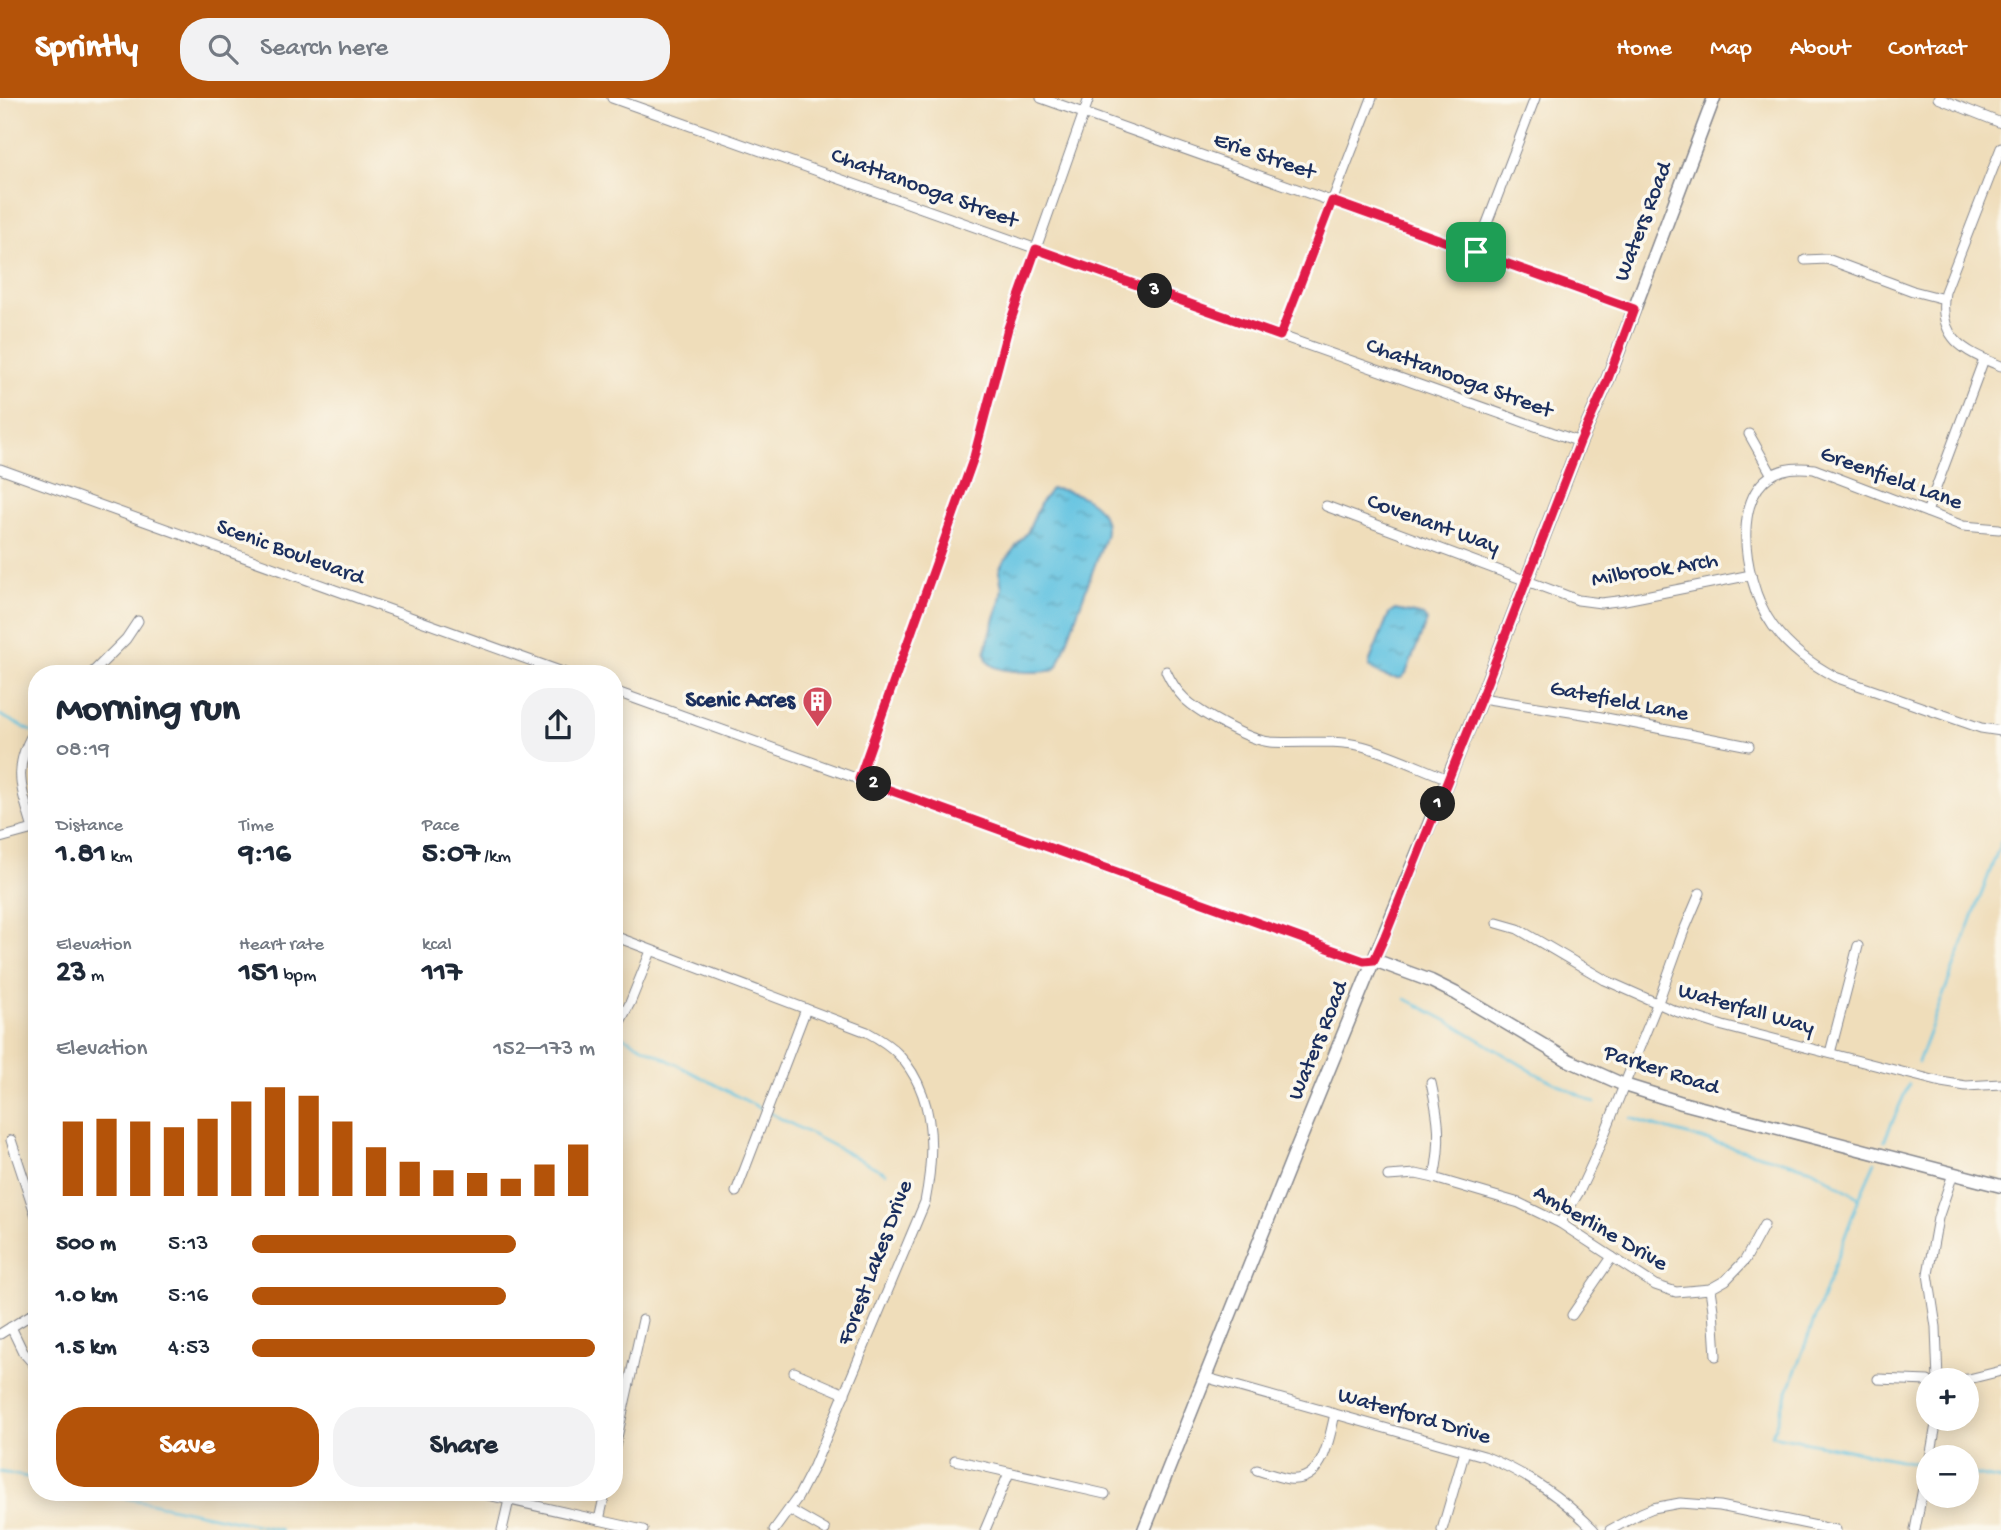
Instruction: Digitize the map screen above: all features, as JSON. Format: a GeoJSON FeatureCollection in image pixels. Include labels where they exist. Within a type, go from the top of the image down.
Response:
{"type":"FeatureCollection","features":[{"type":"Feature","properties":{"kind":"street","name":"Chattanooga Street"},"geometry":{"type":"LineString","coordinates":[[612,98],[1580,442]]}},
{"type":"Feature","properties":{"kind":"street","name":"Erie Street"},"geometry":{"type":"LineString","coordinates":[[1041,98],[1634,309]]}},
{"type":"Feature","properties":{"kind":"street"},"geometry":{"type":"LineString","coordinates":[[859,779],[974,457],[1008,328],[1089,98]]}},
{"type":"Feature","properties":{"kind":"street"},"geometry":{"type":"LineString","coordinates":[[1280,336],[1372,98]]}},
{"type":"Feature","properties":{"kind":"street"},"geometry":{"type":"LineString","coordinates":[[1476,252],[1535,98]]}},
{"type":"Feature","properties":{"kind":"street","name":"Waters Road"},"geometry":{"type":"LineString","coordinates":[[1144,1530],[1481,698],[1580,442],[1606,384],[1714,98]]}},
{"type":"Feature","properties":{"kind":"street"},"geometry":{"type":"LineString","coordinates":[[1938,98],[2001,122]]}},
{"type":"Feature","properties":{"kind":"street"},"geometry":{"type":"LineString","coordinates":[[2001,148],[1945,292],[1943,315],[1946,328],[1964,348],[2001,366]]}},
{"type":"Feature","properties":{"kind":"street"},"geometry":{"type":"LineString","coordinates":[[1805,260],[1827,258],[1913,291],[1944,299]]}},
{"type":"Feature","properties":{"kind":"street"},"geometry":{"type":"LineString","coordinates":[[1927,512],[1984,359]]}},
{"type":"Feature","properties":{"kind":"street"},"geometry":{"type":"LineString","coordinates":[[1749,434],[1772,475],[1749,502],[1746,534],[1751,575],[1760,603],[1772,625],[1793,650],[1835,677],[1981,728],[2001,732]]}},
{"type":"Feature","properties":{"kind":"street","name":"Scenic Boulevard"},"geometry":{"type":"LineString","coordinates":[[0,469],[543,665]]}},
{"type":"Feature","properties":{"kind":"street","name":"Greenfield Lane"},"geometry":{"type":"LineString","coordinates":[[1772,475],[1782,469],[1814,469],[1963,526],[1999,529]]}},
{"type":"Feature","properties":{"kind":"street","name":"Covenant Way"},"geometry":{"type":"LineString","coordinates":[[1326,506],[1527,580]]}},
{"type":"Feature","properties":{"kind":"street","name":"Milbrook Arch"},"geometry":{"type":"LineString","coordinates":[[1527,580],[1578,600],[1601,603],[1751,575]]}},
{"type":"Feature","properties":{"kind":"street"},"geometry":{"type":"LineString","coordinates":[[100,665],[138,621]]}},
{"type":"Feature","properties":{"kind":"street"},"geometry":{"type":"LineString","coordinates":[[1166,671],[1172,684],[1189,703],[1252,738],[1267,742],[1356,745],[1448,779]]}},
{"type":"Feature","properties":{"kind":"street"},"geometry":{"type":"LineString","coordinates":[[623,694],[1211,907],[1364,961],[1374,960]]}},
{"type":"Feature","properties":{"kind":"street","name":"Gatefield Lane"},"geometry":{"type":"LineString","coordinates":[[1481,698],[1596,716],[1749,746]]}},
{"type":"Feature","properties":{"kind":"street"},"geometry":{"type":"LineString","coordinates":[[28,740],[21,758],[20,783],[28,807]]}},
{"type":"Feature","properties":{"kind":"street"},"geometry":{"type":"LineString","coordinates":[[0,838],[28,830]]}},
{"type":"Feature","properties":{"kind":"street"},"geometry":{"type":"LineString","coordinates":[[1560,1223],[1589,1172],[1700,893]]}},
{"type":"Feature","properties":{"kind":"street","name":"Waterfall Way"},"geometry":{"type":"LineString","coordinates":[[1497,923],[1518,929],[1605,981],[1657,1004],[1723,1026],[1941,1082],[1966,1086],[2001,1084]]}},
{"type":"Feature","properties":{"kind":"street","name":"Forest Lakes Drive"},"geometry":{"type":"LineString","coordinates":[[623,940],[867,1032],[898,1054],[917,1079],[929,1117],[930,1170],[925,1202],[814,1466],[790,1510],[774,1530]]}},
{"type":"Feature","properties":{"kind":"street"},"geometry":{"type":"LineString","coordinates":[[1830,1053],[1858,946]]}},
{"type":"Feature","properties":{"kind":"street"},"geometry":{"type":"LineString","coordinates":[[623,1016],[651,951]]}},
{"type":"Feature","properties":{"kind":"street","name":"Parker Road"},"geometry":{"type":"LineString","coordinates":[[1374,960],[1431,981],[1568,1060],[1624,1085],[2001,1188]]}},
{"type":"Feature","properties":{"kind":"street"},"geometry":{"type":"LineString","coordinates":[[736,1192],[806,1009]]}},
{"type":"Feature","properties":{"kind":"street"},"geometry":{"type":"LineString","coordinates":[[1431,1083],[1440,1135],[1434,1178]]}},
{"type":"Feature","properties":{"kind":"street"},"geometry":{"type":"LineString","coordinates":[[11,1140],[28,1192]]}},
{"type":"Feature","properties":{"kind":"street","name":"Amberline Drive"},"geometry":{"type":"LineString","coordinates":[[1388,1176],[1416,1174],[1519,1203],[1560,1223],[1648,1281],[1667,1290],[1676,1292],[1710,1289]]}},
{"type":"Feature","properties":{"kind":"street"},"geometry":{"type":"LineString","coordinates":[[1937,1368],[1936,1327],[1929,1267],[1938,1218],[1953,1174]]}},
{"type":"Feature","properties":{"kind":"street"},"geometry":{"type":"LineString","coordinates":[[1716,1356],[1710,1289],[1726,1280],[1741,1266],[1764,1225]]}},
{"type":"Feature","properties":{"kind":"street"},"geometry":{"type":"LineString","coordinates":[[1572,1315],[1612,1257]]}},
{"type":"Feature","properties":{"kind":"street"},"geometry":{"type":"LineString","coordinates":[[0,1334],[28,1317]]}},
{"type":"Feature","properties":{"kind":"street"},"geometry":{"type":"LineString","coordinates":[[623,1411],[643,1321]]}},
{"type":"Feature","properties":{"kind":"street"},"geometry":{"type":"LineString","coordinates":[[11,1327],[28,1358]]}},
{"type":"Feature","properties":{"kind":"street"},"geometry":{"type":"LineString","coordinates":[[1979,1376],[2001,1371]]}},
{"type":"Feature","properties":{"kind":"street"},"geometry":{"type":"LineString","coordinates":[[794,1372],[845,1394]]}},
{"type":"Feature","properties":{"kind":"street","name":"Waterford Drive"},"geometry":{"type":"LineString","coordinates":[[1204,1377],[1507,1465],[1553,1493],[1594,1530]]}},
{"type":"Feature","properties":{"kind":"street"},"geometry":{"type":"LineString","coordinates":[[1878,1379],[1916,1381]]}},
{"type":"Feature","properties":{"kind":"street"},"geometry":{"type":"LineString","coordinates":[[1257,1470],[1288,1479],[1299,1478],[1312,1472],[1324,1457],[1335,1414]]}},
{"type":"Feature","properties":{"kind":"street"},"geometry":{"type":"LineString","coordinates":[[1442,1530],[1465,1451]]}},
{"type":"Feature","properties":{"kind":"street"},"geometry":{"type":"LineString","coordinates":[[955,1460],[1105,1494]]}},
{"type":"Feature","properties":{"kind":"street"},"geometry":{"type":"LineString","coordinates":[[985,1530],[1009,1473]]}},
{"type":"Feature","properties":{"kind":"street"},"geometry":{"type":"LineString","coordinates":[[502,1530],[509,1501]]}},
{"type":"Feature","properties":{"kind":"street"},"geometry":{"type":"LineString","coordinates":[[514,1501],[643,1530]]}},
{"type":"Feature","properties":{"kind":"street"},"geometry":{"type":"LineString","coordinates":[[599,1520],[603,1501]]}},
{"type":"Feature","properties":{"kind":"street"},"geometry":{"type":"LineString","coordinates":[[1609,1530],[1653,1508],[1680,1503],[1720,1506],[1836,1530]]}},
{"type":"Feature","properties":{"kind":"street"},"geometry":{"type":"LineString","coordinates":[[1915,1530],[1919,1508]]}},
{"type":"Feature","properties":{"kind":"street"},"geometry":{"type":"LineString","coordinates":[[790,1510],[825,1530]]}},
{"type":"Feature","properties":{"kind":"water"},"geometry":{"type":"Polygon","coordinates":[[[1051,489],[1076,494],[1099,509],[1106,525],[1105,537],[1058,666],[1053,670],[1036,672],[997,668],[988,661],[985,652],[1000,601],[1002,588],[999,571],[1028,531],[1041,502],[1051,489]]]}},
{"type":"Feature","properties":{"kind":"water"},"geometry":{"type":"Polygon","coordinates":[[[1395,610],[1423,616],[1427,621],[1406,673],[1401,678],[1384,676],[1369,667],[1389,614],[1395,610]]]}},
{"type":"Feature","properties":{"kind":"waterway"},"geometry":{"type":"LineString","coordinates":[[0,715],[28,729]]}},
{"type":"Feature","properties":{"kind":"waterway"},"geometry":{"type":"LineString","coordinates":[[1918,1062],[2001,842]]}},
{"type":"Feature","properties":{"kind":"waterway"},"geometry":{"type":"LineString","coordinates":[[1406,999],[1535,1073],[1595,1103]]}},
{"type":"Feature","properties":{"kind":"waterway"},"geometry":{"type":"LineString","coordinates":[[623,1037],[764,1110]]}},
{"type":"Feature","properties":{"kind":"waterway"},"geometry":{"type":"LineString","coordinates":[[1884,1141],[1909,1084]]}},
{"type":"Feature","properties":{"kind":"waterway"},"geometry":{"type":"LineString","coordinates":[[770,1113],[886,1173]]}},
{"type":"Feature","properties":{"kind":"waterway"},"geometry":{"type":"LineString","coordinates":[[1631,1118],[1812,1169],[1859,1198]]}},
{"type":"Feature","properties":{"kind":"waterway"},"geometry":{"type":"LineString","coordinates":[[1875,1162],[1859,1198],[1772,1435],[1916,1463]]}},
{"type":"Feature","properties":{"kind":"waterway"},"geometry":{"type":"LineString","coordinates":[[0,1472],[28,1477]]}},
{"type":"Feature","properties":{"kind":"waterway"},"geometry":{"type":"LineString","coordinates":[[1979,1475],[2001,1480]]}},
{"type":"Feature","properties":{"kind":"waterway"},"geometry":{"type":"LineString","coordinates":[[141,1501],[281,1530]]}},
{"type":"Feature","properties":{"kind":"place","name":"Scenic Acres"},"geometry":{"type":"Point","coordinates":[818,728]}},
{"type":"Feature","properties":{"kind":"route"},"geometry":{"type":"LineString","coordinates":[[1332,201],[1476,252],[1634,309],[1481,698],[1374,960],[1364,961],[859,779],[974,457],[1008,328],[1036,249],[1280,336],[1332,201]]}}]}
